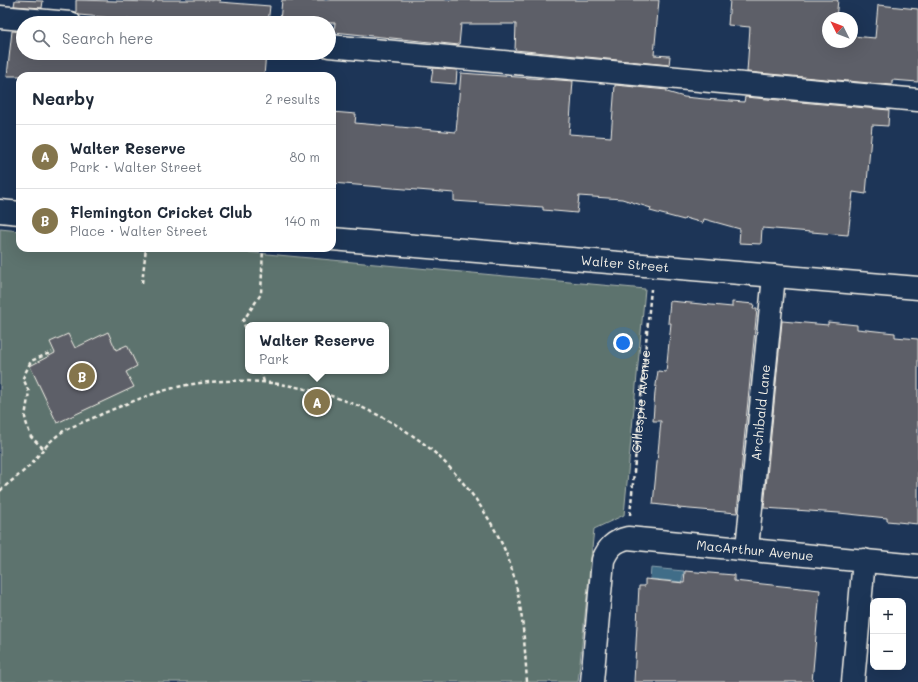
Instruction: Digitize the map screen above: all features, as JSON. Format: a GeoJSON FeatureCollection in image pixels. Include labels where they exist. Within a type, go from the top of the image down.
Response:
{"type":"FeatureCollection","features":[{"type":"Feature","properties":{"kind":"street"},"geometry":{"type":"LineString","coordinates":[[0,17],[16,18]]}},
{"type":"Feature","properties":{"kind":"street"},"geometry":{"type":"LineString","coordinates":[[336,47],[918,100]]}},
{"type":"Feature","properties":{"kind":"street"},"geometry":{"type":"LineString","coordinates":[[0,211],[16,213]]}},
{"type":"Feature","properties":{"kind":"street","name":"Walter Street"},"geometry":{"type":"LineString","coordinates":[[336,239],[918,288]]}},
{"type":"Feature","properties":{"kind":"street","name":"Archibald Lane"},"geometry":{"type":"LineString","coordinates":[[746,548],[774,276]]}},
{"type":"Feature","properties":{"kind":"street"},"geometry":{"type":"LineString","coordinates":[[592,682],[603,560],[607,551],[613,544],[628,538]]}},
{"type":"Feature","properties":{"kind":"street","name":"MacArthur Avenue"},"geometry":{"type":"LineString","coordinates":[[628,538],[746,548],[918,566]]}},
{"type":"Feature","properties":{"kind":"street"},"geometry":{"type":"LineString","coordinates":[[853,682],[864,560]]}},
{"type":"Feature","properties":{"kind":"path"},"geometry":{"type":"LineString","coordinates":[[142,283],[146,252]]}},
{"type":"Feature","properties":{"kind":"path"},"geometry":{"type":"LineString","coordinates":[[245,327],[243,321],[262,294],[264,252]]}},
{"type":"Feature","properties":{"kind":"path","name":"Gillespie Avenue"},"geometry":{"type":"LineString","coordinates":[[628,538],[653,266]]}},
{"type":"Feature","properties":{"kind":"path"},"geometry":{"type":"LineString","coordinates":[[43,448],[31,437],[26,422],[25,417],[29,392],[23,378],[31,361],[52,352]]}},
{"type":"Feature","properties":{"kind":"path"},"geometry":{"type":"LineString","coordinates":[[261,374],[264,382]]}},
{"type":"Feature","properties":{"kind":"path"},"geometry":{"type":"LineString","coordinates":[[0,491],[30,464],[43,448],[62,432],[138,398],[187,385],[219,382],[264,382],[308,390],[336,398],[379,416],[421,441],[457,477],[473,496],[502,544],[511,569],[520,602],[527,682]]}},
{"type":"Feature","properties":{"kind":"green space"},"geometry":{"type":"Polygon","coordinates":[[[0,229],[16,231],[16,252],[245,252],[645,289],[624,515],[594,529],[578,682],[0,682],[0,229]]]}},
{"type":"Feature","properties":{"kind":"water"},"geometry":{"type":"Polygon","coordinates":[[[651,568],[684,571],[682,582],[650,579],[651,568]]]}},
{"type":"Feature","properties":{"kind":"building"},"geometry":{"type":"Polygon","coordinates":[[[15,0],[43,1],[42,8],[14,6],[15,0]]]}},
{"type":"Feature","properties":{"kind":"building"},"geometry":{"type":"Polygon","coordinates":[[[76,0],[154,2],[154,0],[220,0],[219,2],[270,6],[269,16],[90,16],[79,15],[76,12],[76,0]]]}},
{"type":"Feature","properties":{"kind":"building"},"geometry":{"type":"Polygon","coordinates":[[[282,0],[659,0],[654,55],[670,56],[669,65],[515,50],[516,24],[461,24],[459,45],[336,32],[336,16],[280,16],[282,0]]]}},
{"type":"Feature","properties":{"kind":"building"},"geometry":{"type":"Polygon","coordinates":[[[730,0],[838,0],[837,12],[822,12],[822,48],[858,48],[858,37],[875,38],[878,5],[918,9],[918,82],[892,80],[892,85],[747,72],[750,27],[728,25],[730,0]]]}},
{"type":"Feature","properties":{"kind":"building"},"geometry":{"type":"Polygon","coordinates":[[[12,31],[16,31],[16,60],[265,60],[264,72],[16,72],[16,76],[7,76],[12,31]]]}},
{"type":"Feature","properties":{"kind":"building"},"geometry":{"type":"Polygon","coordinates":[[[433,68],[457,70],[456,84],[431,82],[433,68]]]}},
{"type":"Feature","properties":{"kind":"building"},"geometry":{"type":"Polygon","coordinates":[[[461,73],[573,81],[569,134],[611,137],[615,85],[667,90],[667,92],[684,97],[705,99],[744,102],[745,97],[889,110],[888,126],[872,125],[866,194],[853,192],[848,235],[762,228],[761,244],[739,243],[740,229],[704,219],[703,223],[685,218],[684,220],[650,211],[651,208],[622,199],[579,196],[577,213],[543,210],[543,207],[454,201],[454,193],[336,183],[336,112],[356,114],[355,123],[456,132],[461,73]]]}},
{"type":"Feature","properties":{"kind":"building"},"geometry":{"type":"Polygon","coordinates":[[[670,301],[732,307],[732,302],[754,304],[753,309],[757,309],[737,513],[678,508],[653,504],[661,421],[653,421],[655,392],[658,371],[666,372],[671,323],[668,323],[670,301]]]}},
{"type":"Feature","properties":{"kind":"building"},"geometry":{"type":"Polygon","coordinates":[[[782,321],[828,325],[828,322],[857,325],[857,329],[895,333],[895,337],[918,339],[918,524],[887,521],[887,518],[839,513],[764,508],[782,321]]]}},
{"type":"Feature","properties":{"kind":"building"},"geometry":{"type":"Polygon","coordinates":[[[108,332],[116,350],[127,345],[137,366],[126,372],[134,387],[57,423],[30,366],[55,353],[50,342],[68,334],[75,348],[108,332]]]}},
{"type":"Feature","properties":{"kind":"building"},"geometry":{"type":"Polygon","coordinates":[[[685,571],[734,575],[734,581],[820,590],[812,682],[634,682],[639,586],[645,586],[645,579],[684,583],[685,571]]]}},
{"type":"Feature","properties":{"kind":"place","name":"Flemington Cricket Club"},"geometry":{"type":"Point","coordinates":[82,376]}},
{"type":"Feature","properties":{"kind":"place","name":"Walter Reserve"},"geometry":{"type":"Point","coordinates":[317,402]}}]}
